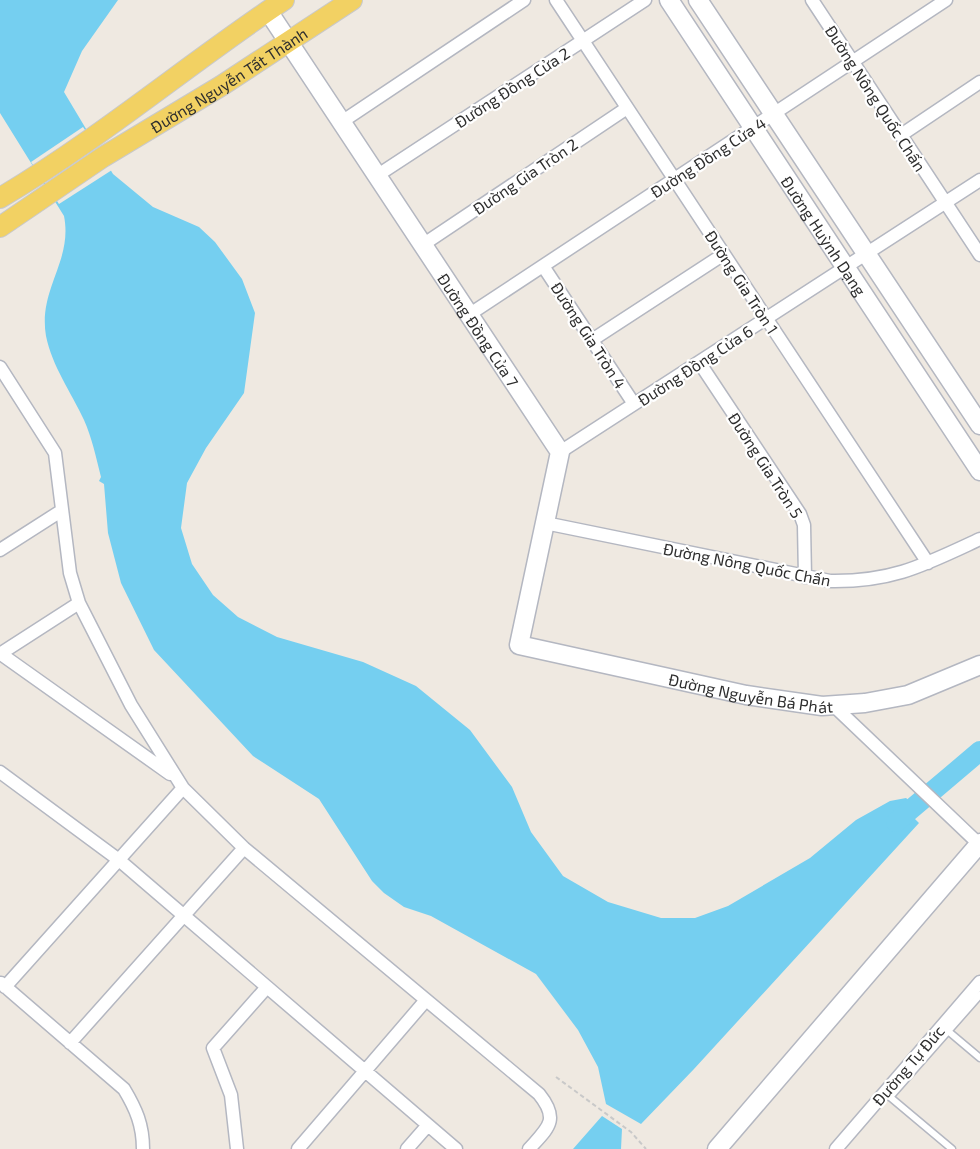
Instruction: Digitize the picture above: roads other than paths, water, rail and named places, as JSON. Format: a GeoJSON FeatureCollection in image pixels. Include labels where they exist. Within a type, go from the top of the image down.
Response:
{"type":"FeatureCollection","features":[{"type":"Feature","properties":{"kind":"main road","name":"Đường Nguyễn Tất Thành"},"geometry":{"type":"LineString","coordinates":[[0,227],[103,157],[221,87],[352,0]]}},
{"type":"Feature","properties":{"kind":"main road","name":"Đường Nguyễn Tất Thành"},"geometry":{"type":"LineString","coordinates":[[0,198],[92,139],[271,4]]}},
{"type":"Feature","properties":{"kind":"street"},"geometry":{"type":"LineString","coordinates":[[343,121],[524,0]]}},
{"type":"Feature","properties":{"kind":"street","name":"Đường Gia Tròn 1"},"geometry":{"type":"LineString","coordinates":[[556,0],[928,563]]}},
{"type":"Feature","properties":{"kind":"street","name":"Đường Đồng Cửa 2"},"geometry":{"type":"LineString","coordinates":[[378,175],[645,0]]}},
{"type":"Feature","properties":{"kind":"street","name":"Đường Huỳnh Dạng"},"geometry":{"type":"LineString","coordinates":[[669,0],[980,471]]}},
{"type":"Feature","properties":{"kind":"street","name":"Đường Huỳnh Dạng"},"geometry":{"type":"LineString","coordinates":[[698,0],[980,425]]}},
{"type":"Feature","properties":{"kind":"street","name":"Đường Nông Quốc Chấn"},"geometry":{"type":"LineString","coordinates":[[812,0],[980,255]]}},
{"type":"Feature","properties":{"kind":"street","name":"Đường Đồng Cửa 4"},"geometry":{"type":"LineString","coordinates":[[470,314],[946,0]]}},
{"type":"Feature","properties":{"kind":"street","name":"Đường Đồng Cửa 7"},"geometry":{"type":"LineString","coordinates":[[271,4],[291,41],[560,452]]}},
{"type":"Feature","properties":{"kind":"street"},"geometry":{"type":"LineString","coordinates":[[901,135],[980,82]]}},
{"type":"Feature","properties":{"kind":"street","name":"Đường Gia Tròn 2"},"geometry":{"type":"LineString","coordinates":[[424,244],[627,108]]}},
{"type":"Feature","properties":{"kind":"street","name":"Đường Đồng Cửa 6"},"geometry":{"type":"LineString","coordinates":[[560,452],[980,180]]}},
{"type":"Feature","properties":{"kind":"street"},"geometry":{"type":"LineString","coordinates":[[592,340],[724,254]]}},
{"type":"Feature","properties":{"kind":"street","name":"Đường Gia Tròn 4"},"geometry":{"type":"LineString","coordinates":[[543,266],[634,404]]}},
{"type":"Feature","properties":{"kind":"street","name":"Đường Gia Tròn 5"},"geometry":{"type":"LineString","coordinates":[[699,362],[800,514],[806,541],[805,577]]}},
{"type":"Feature","properties":{"kind":"street"},"geometry":{"type":"LineString","coordinates":[[0,367],[55,453],[70,573],[79,603],[131,705],[179,783]]}},
{"type":"Feature","properties":{"kind":"street"},"geometry":{"type":"LineString","coordinates":[[545,523],[560,452]]}},
{"type":"Feature","properties":{"kind":"street"},"geometry":{"type":"LineString","coordinates":[[0,550],[61,511]]}},
{"type":"Feature","properties":{"kind":"street","name":"Đường Nông Quốc Chấn"},"geometry":{"type":"LineString","coordinates":[[545,523],[830,581],[861,582],[891,577],[980,539]]}},
{"type":"Feature","properties":{"kind":"street","name":"Đường Nguyễn Bá Phát"},"geometry":{"type":"LineString","coordinates":[[545,523],[519,645],[746,695],[783,702],[833,705],[865,703],[908,694],[980,665]]}},
{"type":"Feature","properties":{"kind":"street"},"geometry":{"type":"LineString","coordinates":[[79,603],[1,654],[179,783],[244,848],[539,1094],[548,1106],[551,1117],[549,1128],[529,1149]]}},
{"type":"Feature","properties":{"kind":"street"},"geometry":{"type":"LineString","coordinates":[[717,1149],[980,844],[833,705]]}},
{"type":"Feature","properties":{"kind":"street"},"geometry":{"type":"LineString","coordinates":[[0,772],[119,860],[456,1149]]}},
{"type":"Feature","properties":{"kind":"street"},"geometry":{"type":"LineString","coordinates":[[143,1149],[143,1130],[136,1110],[124,1089],[3,985],[119,860],[179,783]]}},
{"type":"Feature","properties":{"kind":"street"},"geometry":{"type":"LineString","coordinates":[[70,1042],[244,848]]}},
{"type":"Feature","properties":{"kind":"street","name":"Đường Tự Đức"},"geometry":{"type":"LineString","coordinates":[[836,1149],[887,1094],[980,982]]}},
{"type":"Feature","properties":{"kind":"street"},"geometry":{"type":"LineString","coordinates":[[237,1149],[231,1095],[213,1048],[267,987]]}},
{"type":"Feature","properties":{"kind":"street"},"geometry":{"type":"LineString","coordinates":[[298,1149],[426,1000]]}},
{"type":"Feature","properties":{"kind":"street"},"geometry":{"type":"LineString","coordinates":[[406,1149],[428,1125]]}},
{"type":"Feature","properties":{"kind":"lane"},"geometry":{"type":"LineString","coordinates":[[952,1149],[887,1094],[980,995]]}},
{"type":"Feature","properties":{"kind":"lane"},"geometry":{"type":"LineString","coordinates":[[948,1031],[980,1058]]}},
{"type":"Feature","properties":{"kind":"water"},"geometry":{"type":"Polygon","coordinates":[[[0,0],[118,0],[82,51],[64,92],[113,174],[153,207],[199,227],[215,242],[242,279],[255,313],[244,393],[206,448],[187,483],[181,528],[192,564],[213,595],[238,617],[277,637],[363,662],[416,686],[470,730],[512,787],[531,832],[563,876],[608,902],[661,918],[695,918],[728,906],[810,858],[856,820],[890,801],[906,798],[918,808],[914,818],[919,823],[641,1124],[606,1104],[598,1067],[578,1030],[536,974],[431,916],[404,907],[384,893],[372,881],[319,799],[253,756],[154,650],[121,583],[108,533],[104,484],[99,481],[101,477],[92,441],[84,420],[62,379],[46,336],[47,304],[64,247],[64,216],[0,113],[0,0]]]}},
{"type":"Feature","properties":{"kind":"water"},"geometry":{"type":"Polygon","coordinates":[[[602,1116],[622,1129],[621,1149],[573,1149],[602,1116]]]}},
{"type":"Feature","properties":{"kind":"waterway"},"geometry":{"type":"LineString","coordinates":[[896,822],[980,751]]}}]}
